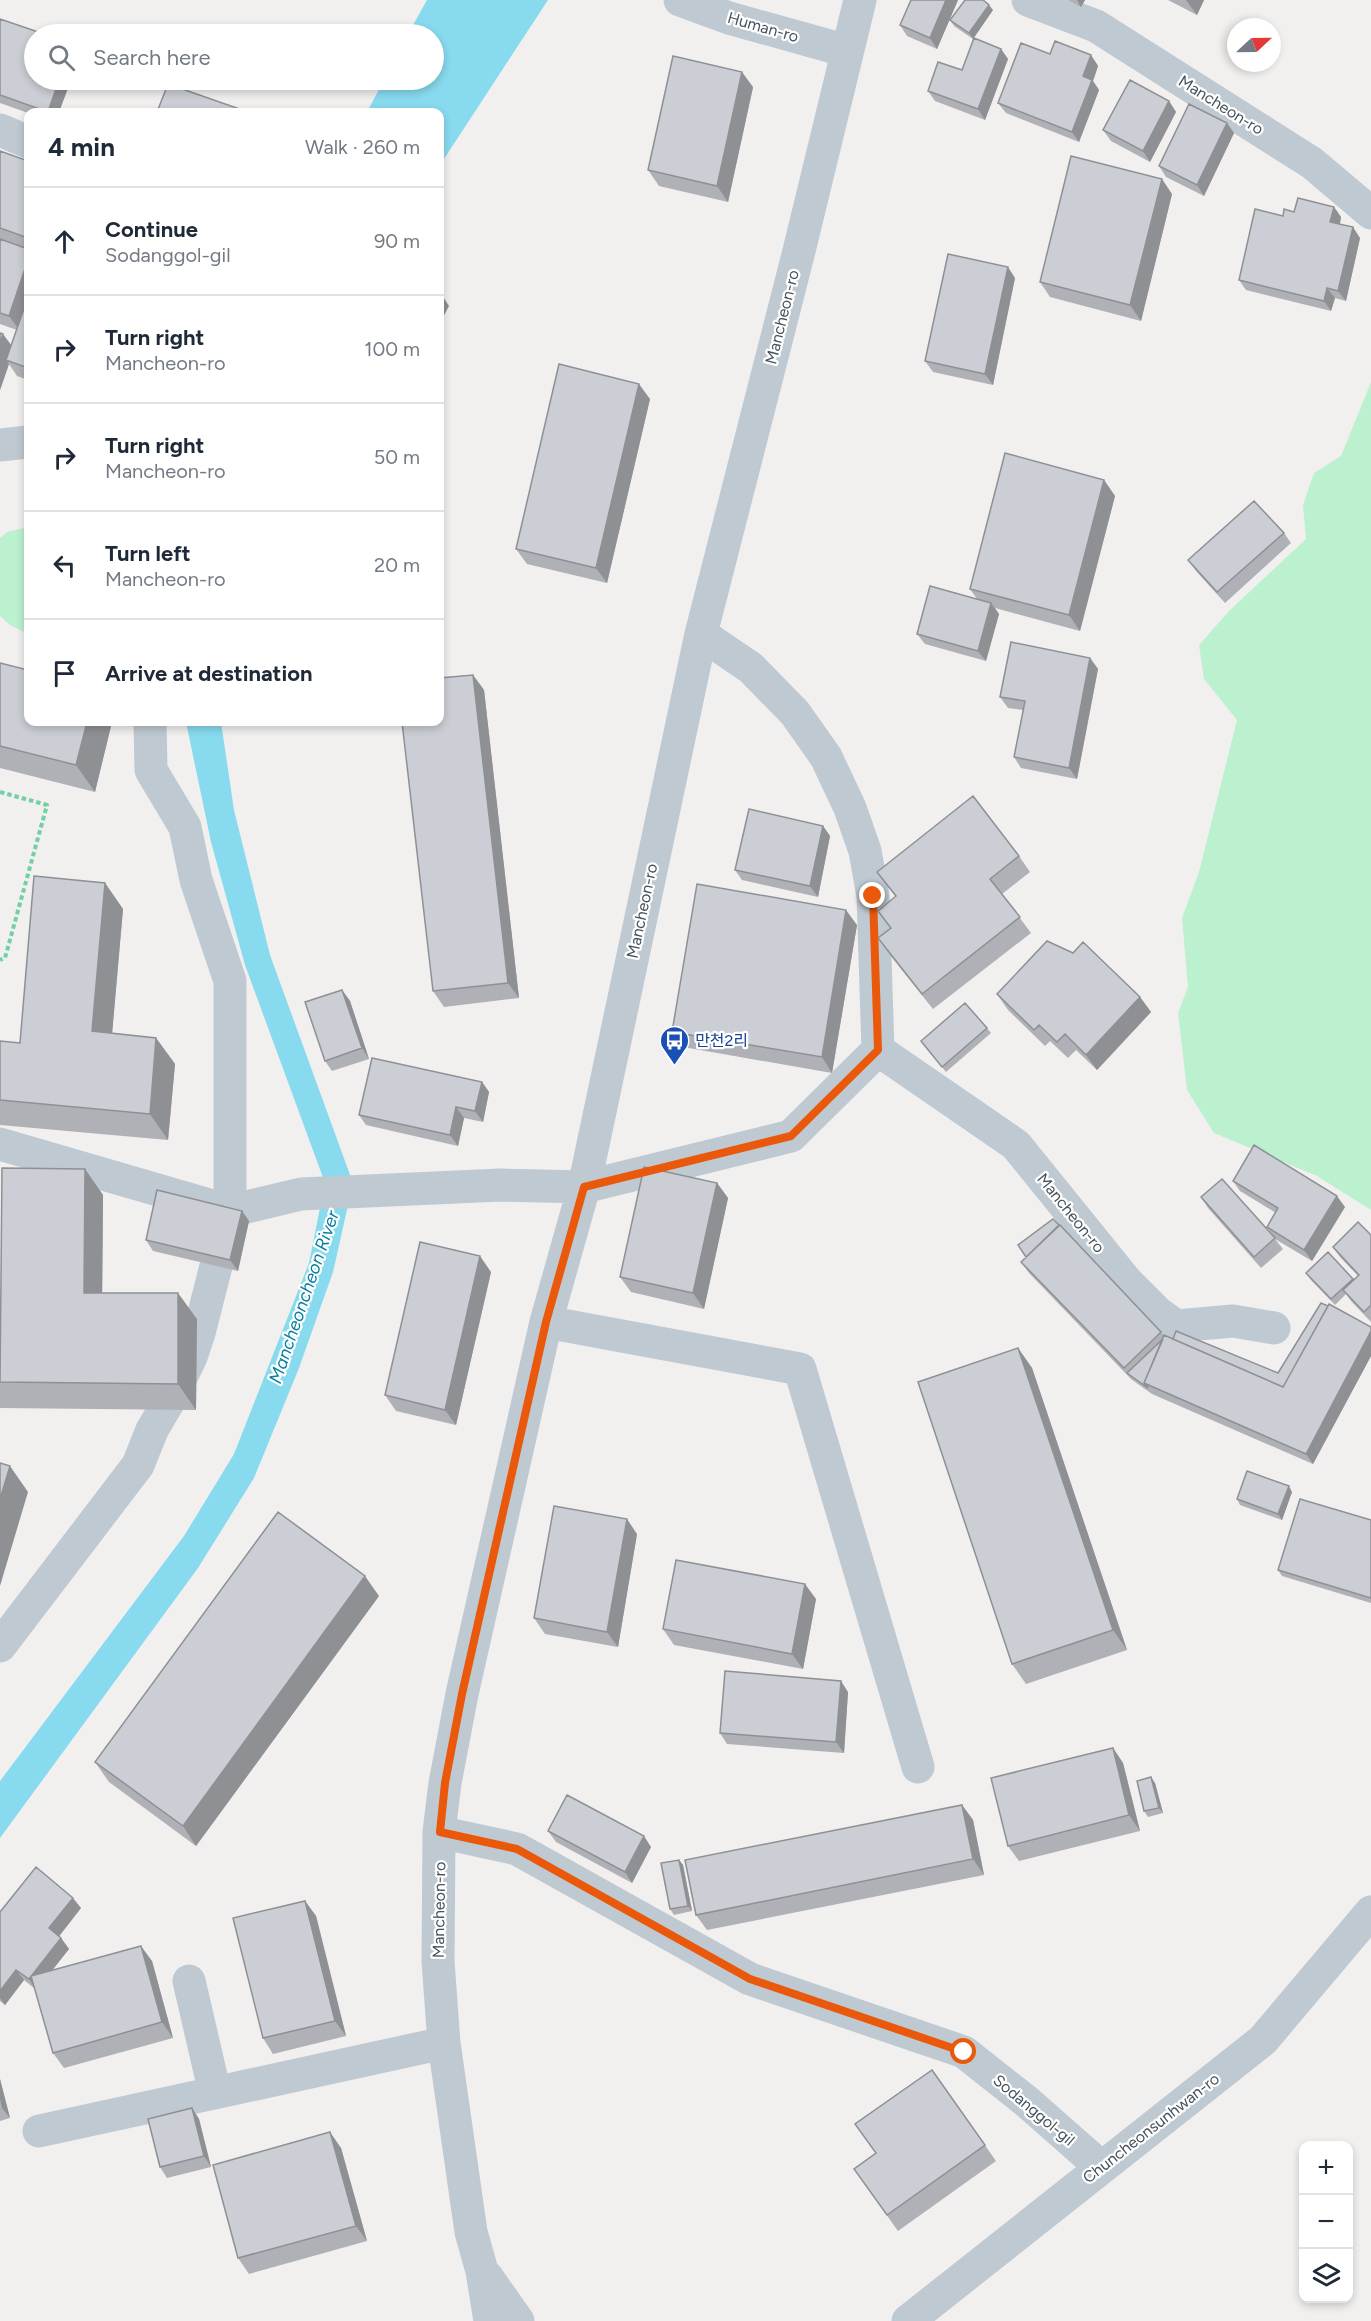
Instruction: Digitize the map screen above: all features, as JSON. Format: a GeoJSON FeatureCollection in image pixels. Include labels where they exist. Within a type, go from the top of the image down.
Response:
{"type":"FeatureCollection","features":[{"type":"Feature","properties":{"kind":"street","name":"Human-ro"},"geometry":{"type":"LineString","coordinates":[[680,0],[729,18],[847,51]]}},
{"type":"Feature","properties":{"kind":"street","name":"Mancheon-ro"},"geometry":{"type":"LineString","coordinates":[[490,2321],[482,2271],[471,2232],[444,2043],[438,1962],[440,1832],[445,1783],[462,1694],[546,1322],[584,1187],[701,634],[798,255],[860,0]]}},
{"type":"Feature","properties":{"kind":"street","name":"Mancheon-ro"},"geometry":{"type":"LineString","coordinates":[[1028,0],[1106,32],[1312,163],[1371,213]]}},
{"type":"Feature","properties":{"kind":"street"},"geometry":{"type":"LineString","coordinates":[[0,130],[24,140]]}},
{"type":"Feature","properties":{"kind":"street"},"geometry":{"type":"LineString","coordinates":[[0,445],[24,442]]}},
{"type":"Feature","properties":{"kind":"street"},"geometry":{"type":"LineString","coordinates":[[0,1144],[230,1211],[301,1194],[501,1185],[584,1187],[791,1136],[878,1050],[873,896],[865,851],[850,808],[826,757],[795,713],[751,668],[701,634]]}},
{"type":"Feature","properties":{"kind":"street"},"geometry":{"type":"LineString","coordinates":[[0,1646],[138,1465],[152,1430],[172,1396],[199,1333],[230,1211],[230,981],[196,880],[185,827],[151,770],[150,726]]}},
{"type":"Feature","properties":{"kind":"street","name":"Mancheon-ro"},"geometry":{"type":"LineString","coordinates":[[878,1050],[1016,1145],[1126,1281],[1158,1313],[1176,1326],[1233,1321],[1274,1328]]}},
{"type":"Feature","properties":{"kind":"street"},"geometry":{"type":"LineString","coordinates":[[546,1322],[800,1369],[918,1767]]}},
{"type":"Feature","properties":{"kind":"street","name":"Sodanggol-gil"},"geometry":{"type":"LineString","coordinates":[[440,1832],[517,1849],[750,1979],[964,2052],[1026,2101],[1101,2167]]}},
{"type":"Feature","properties":{"kind":"street","name":"Chuncheonsunhwan-ro"},"geometry":{"type":"LineString","coordinates":[[908,2321],[1263,2040],[1371,1912]]}},
{"type":"Feature","properties":{"kind":"street"},"geometry":{"type":"LineString","coordinates":[[189,1981],[215,2093]]}},
{"type":"Feature","properties":{"kind":"street"},"geometry":{"type":"LineString","coordinates":[[39,2131],[444,2043]]}},
{"type":"Feature","properties":{"kind":"street"},"geometry":{"type":"LineString","coordinates":[[471,2321],[482,2271]]}},
{"type":"Feature","properties":{"kind":"street"},"geometry":{"type":"LineString","coordinates":[[482,2271],[518,2321]]}},
{"type":"Feature","properties":{"kind":"path"},"geometry":{"type":"LineString","coordinates":[[0,792],[47,805],[5,958],[0,960]]}},
{"type":"Feature","properties":{"kind":"green space"},"geometry":{"type":"Polygon","coordinates":[[[1371,382],[1371,1210],[1317,1176],[1214,1133],[1187,1090],[1178,1013],[1188,987],[1182,918],[1199,872],[1237,720],[1204,679],[1199,645],[1229,611],[1306,539],[1303,505],[1314,473],[1341,456],[1371,382]]]}},
{"type":"Feature","properties":{"kind":"green space"},"geometry":{"type":"Polygon","coordinates":[[[24,528],[24,632],[10,625],[0,616],[0,538],[7,532],[24,528]]]}},
{"type":"Feature","properties":{"kind":"water"},"geometry":{"type":"Polygon","coordinates":[[[427,0],[548,0],[444,159],[444,108],[369,108],[379,90],[444,90],[444,24],[414,24],[427,0]]]}},
{"type":"Feature","properties":{"kind":"water","name":"Mancheoncheon River"},"geometry":{"type":"Polygon","coordinates":[[[187,726],[222,726],[234,810],[270,955],[353,1183],[333,1272],[299,1368],[254,1478],[198,1568],[0,1838],[0,1781],[184,1536],[234,1454],[309,1263],[325,1183],[245,965],[211,842],[187,726]]]}},
{"type":"Feature","properties":{"kind":"building"},"geometry":{"type":"Polygon","coordinates":[[[911,0],[946,0],[930,38],[900,25],[911,0]]]}},
{"type":"Feature","properties":{"kind":"building"},"geometry":{"type":"Polygon","coordinates":[[[965,0],[983,0],[989,5],[969,33],[950,20],[965,0]]]}},
{"type":"Feature","properties":{"kind":"building"},"geometry":{"type":"Polygon","coordinates":[[[0,19],[24,27],[24,90],[56,90],[49,108],[37,108],[0,95],[0,19]]]}},
{"type":"Feature","properties":{"kind":"building"},"geometry":{"type":"Polygon","coordinates":[[[974,38],[1001,49],[978,109],[928,91],[938,62],[962,70],[974,38]]]}},
{"type":"Feature","properties":{"kind":"building"},"geometry":{"type":"Polygon","coordinates":[[[1055,41],[1091,55],[1083,76],[1092,80],[1072,132],[998,103],[1021,43],[1050,54],[1055,41]]]}},
{"type":"Feature","properties":{"kind":"building"},"geometry":{"type":"Polygon","coordinates":[[[673,56],[742,72],[717,186],[648,170],[673,56]]]}},
{"type":"Feature","properties":{"kind":"building"},"geometry":{"type":"Polygon","coordinates":[[[1130,80],[1169,101],[1143,151],[1103,130],[1130,80]]]}},
{"type":"Feature","properties":{"kind":"building"},"geometry":{"type":"Polygon","coordinates":[[[166,90],[185,90],[237,108],[159,108],[166,90]]]}},
{"type":"Feature","properties":{"kind":"building"},"geometry":{"type":"Polygon","coordinates":[[[1189,104],[1227,123],[1197,185],[1159,166],[1189,104]]]}},
{"type":"Feature","properties":{"kind":"building"},"geometry":{"type":"Polygon","coordinates":[[[0,151],[24,160],[24,237],[0,228],[0,151]]]}},
{"type":"Feature","properties":{"kind":"building"},"geometry":{"type":"Polygon","coordinates":[[[1071,156],[1162,179],[1130,305],[1040,282],[1071,156]]]}},
{"type":"Feature","properties":{"kind":"building"},"geometry":{"type":"Polygon","coordinates":[[[1298,198],[1334,207],[1330,222],[1353,227],[1338,291],[1327,288],[1324,301],[1239,280],[1255,209],[1283,216],[1284,209],[1294,212],[1298,198]]]}},
{"type":"Feature","properties":{"kind":"building"},"geometry":{"type":"Polygon","coordinates":[[[0,239],[24,248],[24,272],[9,316],[0,313],[0,239]]]}},
{"type":"Feature","properties":{"kind":"building"},"geometry":{"type":"Polygon","coordinates":[[[948,254],[1008,267],[985,374],[925,361],[948,254]]]}},
{"type":"Feature","properties":{"kind":"building"},"geometry":{"type":"Polygon","coordinates":[[[24,308],[24,367],[6,360],[24,308]]]}},
{"type":"Feature","properties":{"kind":"building"},"geometry":{"type":"Polygon","coordinates":[[[559,364],[639,384],[596,568],[516,549],[559,364]]]}},
{"type":"Feature","properties":{"kind":"building"},"geometry":{"type":"Polygon","coordinates":[[[1005,453],[1104,480],[1069,615],[970,589],[1005,453]]]}},
{"type":"Feature","properties":{"kind":"building"},"geometry":{"type":"Polygon","coordinates":[[[1254,501],[1284,533],[1217,592],[1188,560],[1254,501]]]}},
{"type":"Feature","properties":{"kind":"building"},"geometry":{"type":"Polygon","coordinates":[[[930,586],[991,603],[978,651],[917,634],[930,586]]]}},
{"type":"Feature","properties":{"kind":"building"},"geometry":{"type":"Polygon","coordinates":[[[1011,642],[1090,658],[1069,768],[1014,757],[1025,701],[1000,697],[1011,642]]]}},
{"type":"Feature","properties":{"kind":"building"},"geometry":{"type":"Polygon","coordinates":[[[0,663],[24,669],[24,726],[86,726],[76,765],[0,746],[0,663]]]}},
{"type":"Feature","properties":{"kind":"building"},"geometry":{"type":"Polygon","coordinates":[[[473,675],[508,983],[433,991],[402,726],[444,726],[444,678],[473,675]]]}},
{"type":"Feature","properties":{"kind":"building"},"geometry":{"type":"Polygon","coordinates":[[[973,796],[1019,856],[990,879],[1020,917],[922,994],[878,938],[891,928],[878,911],[896,896],[877,872],[973,796]]]}},
{"type":"Feature","properties":{"kind":"building"},"geometry":{"type":"Polygon","coordinates":[[[749,809],[823,826],[810,886],[735,870],[749,809]]]}},
{"type":"Feature","properties":{"kind":"building"},"geometry":{"type":"Polygon","coordinates":[[[34,876],[105,883],[92,1031],[156,1038],[150,1114],[0,1100],[0,1041],[20,1043],[34,876]]]}},
{"type":"Feature","properties":{"kind":"building"},"geometry":{"type":"Polygon","coordinates":[[[697,884],[846,910],[822,1057],[672,1032],[697,884]]]}},
{"type":"Feature","properties":{"kind":"building"},"geometry":{"type":"Polygon","coordinates":[[[1047,941],[1073,953],[1083,942],[1140,997],[1086,1055],[1065,1034],[1057,1042],[1039,1025],[1034,1030],[997,994],[1047,941]]]}},
{"type":"Feature","properties":{"kind":"building"},"geometry":{"type":"Polygon","coordinates":[[[342,990],[362,1048],[325,1061],[305,1002],[342,990]]]}},
{"type":"Feature","properties":{"kind":"building"},"geometry":{"type":"Polygon","coordinates":[[[965,1003],[987,1028],[942,1067],[921,1041],[965,1003]]]}},
{"type":"Feature","properties":{"kind":"building"},"geometry":{"type":"Polygon","coordinates":[[[372,1058],[482,1082],[475,1111],[456,1107],[450,1135],[359,1115],[372,1058]]]}},
{"type":"Feature","properties":{"kind":"building"},"geometry":{"type":"Polygon","coordinates":[[[1254,1145],[1337,1196],[1304,1250],[1267,1227],[1278,1208],[1233,1181],[1254,1145]]]}},
{"type":"Feature","properties":{"kind":"building"},"geometry":{"type":"Polygon","coordinates":[[[644,1167],[717,1183],[693,1293],[620,1277],[644,1167]]]}},
{"type":"Feature","properties":{"kind":"building"},"geometry":{"type":"Polygon","coordinates":[[[2,1168],[85,1169],[84,1293],[178,1293],[178,1384],[0,1382],[2,1168]]]}},
{"type":"Feature","properties":{"kind":"building"},"geometry":{"type":"Polygon","coordinates":[[[1222,1179],[1275,1238],[1254,1257],[1201,1197],[1222,1179]]]}},
{"type":"Feature","properties":{"kind":"building"},"geometry":{"type":"Polygon","coordinates":[[[157,1190],[242,1211],[230,1260],[146,1240],[157,1190]]]}},
{"type":"Feature","properties":{"kind":"building"},"geometry":{"type":"Polygon","coordinates":[[[1053,1219],[1059,1225],[1026,1257],[1018,1245],[1053,1219]]]}},
{"type":"Feature","properties":{"kind":"building"},"geometry":{"type":"Polygon","coordinates":[[[1358,1222],[1371,1235],[1371,1305],[1364,1312],[1343,1290],[1359,1275],[1333,1247],[1358,1222]]]}},
{"type":"Feature","properties":{"kind":"building"},"geometry":{"type":"Polygon","coordinates":[[[1060,1225],[1161,1332],[1124,1368],[1021,1262],[1060,1225]]]}},
{"type":"Feature","properties":{"kind":"building"},"geometry":{"type":"Polygon","coordinates":[[[420,1242],[480,1256],[445,1410],[385,1395],[420,1242]]]}},
{"type":"Feature","properties":{"kind":"building"},"geometry":{"type":"Polygon","coordinates":[[[1328,1252],[1353,1279],[1331,1299],[1306,1273],[1328,1252]]]}},
{"type":"Feature","properties":{"kind":"building"},"geometry":{"type":"Polygon","coordinates":[[[1321,1303],[1328,1306],[1283,1387],[1173,1339],[1176,1331],[1278,1373],[1321,1303]]]}},
{"type":"Feature","properties":{"kind":"building"},"geometry":{"type":"Polygon","coordinates":[[[1329,1304],[1371,1327],[1371,1331],[1306,1454],[1144,1383],[1164,1335],[1283,1387],[1329,1304]]]}},
{"type":"Feature","properties":{"kind":"building"},"geometry":{"type":"Polygon","coordinates":[[[1163,1339],[1144,1383],[1148,1388],[1127,1373],[1163,1339]]]}},
{"type":"Feature","properties":{"kind":"building"},"geometry":{"type":"Polygon","coordinates":[[[1018,1348],[1113,1630],[1012,1664],[918,1382],[1018,1348]]]}},
{"type":"Feature","properties":{"kind":"building"},"geometry":{"type":"Polygon","coordinates":[[[0,1463],[10,1466],[0,1499],[0,1463]]]}},
{"type":"Feature","properties":{"kind":"building"},"geometry":{"type":"Polygon","coordinates":[[[1247,1471],[1289,1486],[1278,1514],[1237,1499],[1247,1471]]]}},
{"type":"Feature","properties":{"kind":"building"},"geometry":{"type":"Polygon","coordinates":[[[1300,1499],[1371,1520],[1371,1598],[1278,1570],[1300,1499]]]}},
{"type":"Feature","properties":{"kind":"building"},"geometry":{"type":"Polygon","coordinates":[[[554,1506],[627,1519],[607,1632],[534,1618],[554,1506]]]}},
{"type":"Feature","properties":{"kind":"building"},"geometry":{"type":"Polygon","coordinates":[[[278,1512],[365,1576],[183,1826],[95,1762],[278,1512]]]}},
{"type":"Feature","properties":{"kind":"building"},"geometry":{"type":"Polygon","coordinates":[[[676,1560],[805,1584],[792,1654],[663,1629],[676,1560]]]}},
{"type":"Feature","properties":{"kind":"building"},"geometry":{"type":"Polygon","coordinates":[[[725,1671],[841,1681],[836,1742],[720,1733],[725,1671]]]}},
{"type":"Feature","properties":{"kind":"building"},"geometry":{"type":"Polygon","coordinates":[[[1113,1748],[1129,1815],[1008,1846],[991,1778],[1113,1748]]]}},
{"type":"Feature","properties":{"kind":"building"},"geometry":{"type":"Polygon","coordinates":[[[1151,1777],[1159,1808],[1144,1811],[1137,1781],[1151,1777]]]}},
{"type":"Feature","properties":{"kind":"building"},"geometry":{"type":"Polygon","coordinates":[[[567,1795],[644,1836],[625,1872],[548,1831],[567,1795]]]}},
{"type":"Feature","properties":{"kind":"building"},"geometry":{"type":"Polygon","coordinates":[[[962,1805],[973,1859],[696,1915],[685,1860],[962,1805]]]}},
{"type":"Feature","properties":{"kind":"building"},"geometry":{"type":"Polygon","coordinates":[[[679,1860],[688,1906],[670,1909],[661,1863],[679,1860]]]}},
{"type":"Feature","properties":{"kind":"building"},"geometry":{"type":"Polygon","coordinates":[[[36,1867],[73,1898],[49,1928],[61,1938],[29,1979],[16,1970],[0,1991],[0,1912],[36,1867]]]}},
{"type":"Feature","properties":{"kind":"building"},"geometry":{"type":"Polygon","coordinates":[[[305,1901],[335,2021],[263,2038],[233,1918],[305,1901]]]}},
{"type":"Feature","properties":{"kind":"building"},"geometry":{"type":"Polygon","coordinates":[[[141,1946],[162,2022],[53,2053],[31,1976],[141,1946]]]}},
{"type":"Feature","properties":{"kind":"building"},"geometry":{"type":"Polygon","coordinates":[[[932,2070],[985,2145],[887,2215],[854,2169],[876,2153],[855,2124],[932,2070]]]}},
{"type":"Feature","properties":{"kind":"building"},"geometry":{"type":"Polygon","coordinates":[[[192,2108],[204,2156],[160,2167],[148,2119],[192,2108]]]}},
{"type":"Feature","properties":{"kind":"building"},"geometry":{"type":"Polygon","coordinates":[[[330,2132],[356,2226],[238,2258],[213,2165],[330,2132]]]}},
{"type":"Feature","properties":{"kind":"place","name":"만천2리"},"geometry":{"type":"Point","coordinates":[674,1066]}},
{"type":"Feature","properties":{"kind":"route"},"geometry":{"type":"LineString","coordinates":[[873,896],[878,1050],[791,1136],[584,1187],[546,1322],[462,1694],[445,1783],[440,1832],[517,1849],[750,1979],[964,2052]]}}]}
